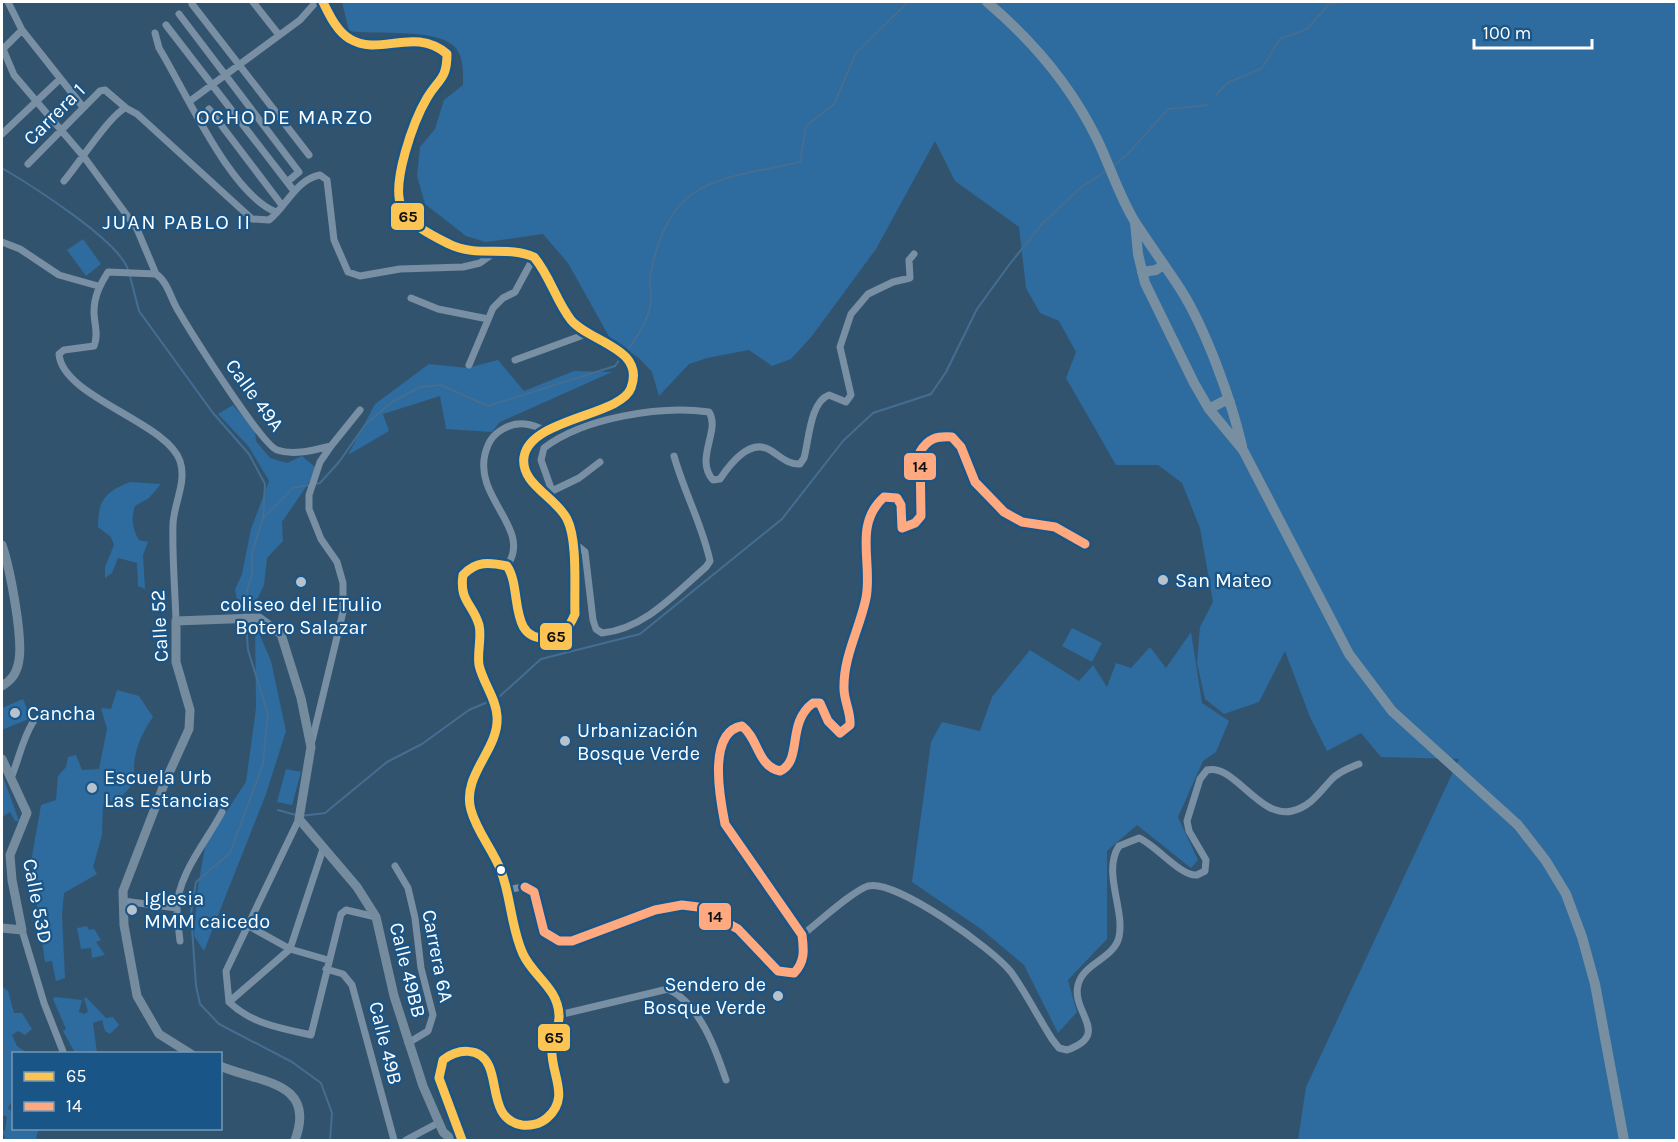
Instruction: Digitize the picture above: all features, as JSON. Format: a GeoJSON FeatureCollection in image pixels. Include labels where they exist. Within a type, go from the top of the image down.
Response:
{"type":"FeatureCollection","features":[{"type":"Feature","properties":{"kind":"main road"},"geometry":{"type":"LineString","coordinates":[[323,2],[336,24],[350,39],[371,44],[427,41],[447,54],[444,76],[428,96],[408,143],[398,190],[399,202],[410,220],[463,250],[494,253],[514,250],[534,257],[571,321],[622,354],[631,366],[633,379],[630,391],[620,401],[546,431],[528,445],[524,458],[526,472],[549,493],[567,518],[572,549],[575,614],[562,634],[552,638],[540,638],[525,631],[519,620],[517,588],[507,566],[482,563],[470,568],[464,575],[462,585],[464,598],[478,622],[479,664],[498,718],[495,731],[471,786],[470,805],[476,824],[499,865],[521,951],[550,988],[559,1015],[552,1048],[560,1089],[559,1103],[544,1120],[528,1126],[518,1124],[503,1114],[489,1065],[482,1057],[462,1050],[443,1060],[439,1078],[460,1140],[451,1139],[438,1123]]}},
{"type":"Feature","properties":{"kind":"main road"},"geometry":{"type":"LineString","coordinates":[[987,2],[1015,26],[1057,72],[1097,139],[1134,219],[1182,291],[1230,402],[1244,452],[1328,618],[1369,683],[1412,730],[1494,801],[1531,840],[1566,894],[1582,937],[1595,984],[1624,1140]]}},
{"type":"Feature","properties":{"kind":"main road"},"geometry":{"type":"LineString","coordinates":[[1134,219],[1142,272],[1209,409],[1244,452]]}},
{"type":"Feature","properties":{"kind":"main road"},"geometry":{"type":"LineString","coordinates":[[1138,254],[1157,254]]}},
{"type":"Feature","properties":{"kind":"main road"},"geometry":{"type":"LineString","coordinates":[[1142,272],[1163,265]]}},
{"type":"Feature","properties":{"kind":"main road"},"geometry":{"type":"LineString","coordinates":[[1209,409],[1224,401],[1230,402]]}},
{"type":"Feature","properties":{"kind":"main road"},"geometry":{"type":"LineString","coordinates":[[1220,422],[1234,414]]}},
{"type":"Feature","properties":{"kind":"main road"},"geometry":{"type":"LineString","coordinates":[[2,545],[20,650],[17,671],[13,678],[2,686]]}},
{"type":"Feature","properties":{"kind":"main road"},"geometry":{"type":"LineString","coordinates":[[176,621],[259,618],[280,634],[301,698],[311,747],[300,816]]}},
{"type":"Feature","properties":{"kind":"main road","name":"Calle 52"},"geometry":{"type":"LineString","coordinates":[[176,621],[176,662],[189,710],[189,729],[127,882],[123,901],[124,925],[137,996],[159,1034],[189,1052]]}},
{"type":"Feature","properties":{"kind":"main road","name":"Calle 53D"},"geometry":{"type":"LineString","coordinates":[[2,759],[27,813],[10,850],[22,930]]}},
{"type":"Feature","properties":{"kind":"main road","name":"Calle 49BB"},"geometry":{"type":"LineString","coordinates":[[300,816],[323,849],[357,887],[376,917],[408,1043],[438,1123]]}},
{"type":"Feature","properties":{"kind":"main road"},"geometry":{"type":"LineString","coordinates":[[2,928],[22,930]]}},
{"type":"Feature","properties":{"kind":"main road"},"geometry":{"type":"LineString","coordinates":[[222,1067],[275,1083],[294,1096],[301,1110],[295,1140]]}},
{"type":"Feature","properties":{"kind":"street"},"geometry":{"type":"LineString","coordinates":[[8,2],[22,30],[83,107]]}},
{"type":"Feature","properties":{"kind":"street"},"geometry":{"type":"LineString","coordinates":[[253,2],[279,35]]}},
{"type":"Feature","properties":{"kind":"street"},"geometry":{"type":"LineString","coordinates":[[190,101],[300,20],[316,2]]}},
{"type":"Feature","properties":{"kind":"street"},"geometry":{"type":"LineString","coordinates":[[192,4],[309,154]]}},
{"type":"Feature","properties":{"kind":"street"},"geometry":{"type":"LineString","coordinates":[[179,14],[299,172],[287,182]]}},
{"type":"Feature","properties":{"kind":"street"},"geometry":{"type":"LineString","coordinates":[[166,25],[294,191]]}},
{"type":"Feature","properties":{"kind":"street","name":"Calle 49A"},"geometry":{"type":"LineString","coordinates":[[22,30],[3,49],[14,75],[61,129],[137,229],[156,273],[162,278],[177,310],[240,406],[275,450],[289,453],[331,446]]}},
{"type":"Feature","properties":{"kind":"street"},"geometry":{"type":"LineString","coordinates":[[155,33],[159,48],[223,159],[257,202],[276,212]]}},
{"type":"Feature","properties":{"kind":"street"},"geometry":{"type":"LineString","coordinates":[[2,134],[60,79]]}},
{"type":"Feature","properties":{"kind":"street","name":"Carrera 1"},"geometry":{"type":"LineString","coordinates":[[28,164],[100,91],[105,90],[124,108]]}},
{"type":"Feature","properties":{"kind":"street"},"geometry":{"type":"LineString","coordinates":[[64,181],[84,158],[114,115],[124,108],[136,114],[252,219],[269,220],[281,204],[311,177],[320,175],[327,180],[334,240],[348,272],[360,276],[400,269],[463,267],[480,263],[494,253]]}},
{"type":"Feature","properties":{"kind":"street"},"geometry":{"type":"LineString","coordinates":[[209,109],[281,204]]}},
{"type":"Feature","properties":{"kind":"street"},"geometry":{"type":"LineString","coordinates":[[2,242],[20,249],[59,275],[98,286],[108,272],[156,273]]}},
{"type":"Feature","properties":{"kind":"street"},"geometry":{"type":"LineString","coordinates":[[600,462],[579,478],[549,493],[540,455],[544,448],[569,432],[620,416],[696,411],[709,412],[712,416],[712,428],[706,443],[707,470],[713,480],[720,479],[734,461],[756,447],[767,448],[794,464],[802,463],[815,410],[821,399],[829,395],[846,402],[851,395],[840,338],[851,314],[868,294],[893,282],[910,278],[908,264],[914,254]]}},
{"type":"Feature","properties":{"kind":"street"},"geometry":{"type":"LineString","coordinates":[[470,365],[497,302],[515,292],[534,257]]}},
{"type":"Feature","properties":{"kind":"street","name":"Calle 52"},"geometry":{"type":"LineString","coordinates":[[98,286],[94,312],[96,342],[94,345],[64,350],[59,354],[59,359],[68,372],[86,388],[170,442],[180,460],[184,477],[175,503],[173,525],[176,621]]}},
{"type":"Feature","properties":{"kind":"street"},"geometry":{"type":"LineString","coordinates":[[411,297],[438,309],[488,319]]}},
{"type":"Feature","properties":{"kind":"street"},"geometry":{"type":"LineString","coordinates":[[515,360],[589,333]]}},
{"type":"Feature","properties":{"kind":"street"},"geometry":{"type":"LineString","coordinates":[[311,747],[323,691],[337,642],[343,602],[343,583],[337,562],[321,539],[309,508],[311,490],[320,462],[360,410]]}},
{"type":"Feature","properties":{"kind":"street"},"geometry":{"type":"LineString","coordinates":[[507,566],[514,545],[504,515],[484,483],[483,465],[488,446],[493,435],[505,427],[519,423],[532,423],[546,431]]}},
{"type":"Feature","properties":{"kind":"street"},"geometry":{"type":"LineString","coordinates":[[507,890],[527,886],[534,892],[544,932],[559,941],[576,940],[667,907],[698,907],[738,929],[765,960],[778,971],[787,974],[794,973],[801,966],[802,935],[725,824],[721,806],[720,749],[725,736],[734,728],[742,726],[749,732],[763,760],[771,769],[780,771],[790,763],[794,754],[799,718],[813,703],[820,703],[834,730],[840,733],[850,725],[844,689],[850,649],[867,590],[866,527],[877,504],[884,497],[897,498],[901,505],[902,528],[915,523],[921,516],[920,452],[925,443],[933,438],[952,437],[961,447],[975,482],[1004,512],[1022,522],[1055,528],[1085,544]]}},
{"type":"Feature","properties":{"kind":"street"},"geometry":{"type":"LineString","coordinates":[[572,549],[579,548],[585,552],[592,620],[596,629],[602,633],[629,627],[650,615],[706,567],[710,561],[706,542],[674,456]]}},
{"type":"Feature","properties":{"kind":"street"},"geometry":{"type":"LineString","coordinates":[[11,778],[19,761],[21,742],[33,722]]}},
{"type":"Feature","properties":{"kind":"street"},"geometry":{"type":"LineString","coordinates":[[802,935],[858,891],[870,886],[897,890],[960,930],[1009,970],[1052,1039],[1059,1048],[1067,1050],[1083,1042],[1089,1032],[1087,1018],[1077,995],[1078,984],[1084,974],[1108,953],[1119,938],[1114,859],[1119,846],[1139,838],[1148,842],[1184,871],[1197,875],[1205,870],[1206,860],[1189,831],[1187,821],[1200,779],[1208,770],[1220,770],[1270,809],[1289,812],[1312,802],[1331,779],[1359,764]]}},
{"type":"Feature","properties":{"kind":"street"},"geometry":{"type":"LineString","coordinates":[[180,941],[177,908],[186,875],[222,812]]}},
{"type":"Feature","properties":{"kind":"street"},"geometry":{"type":"LineString","coordinates":[[300,816],[226,971],[228,1002],[241,1014],[258,1023],[311,1035],[340,914],[346,910],[376,917]]}},
{"type":"Feature","properties":{"kind":"street"},"geometry":{"type":"LineString","coordinates":[[228,1002],[290,949],[323,849]]}},
{"type":"Feature","properties":{"kind":"street","name":"Carrera 6A"},"geometry":{"type":"LineString","coordinates":[[395,866],[408,888],[421,968],[433,1016],[428,1031],[408,1043]]}},
{"type":"Feature","properties":{"kind":"street"},"geometry":{"type":"LineString","coordinates":[[123,901],[177,908]]}},
{"type":"Feature","properties":{"kind":"street"},"geometry":{"type":"LineString","coordinates":[[247,925],[290,949],[328,960]]}},
{"type":"Feature","properties":{"kind":"street","name":"Calle 53D"},"geometry":{"type":"LineString","coordinates":[[22,930],[44,1003],[64,1052]]}},
{"type":"Feature","properties":{"kind":"street","name":"Calle 49B"},"geometry":{"type":"LineString","coordinates":[[326,969],[343,974],[352,985],[394,1140]]}},
{"type":"Feature","properties":{"kind":"street"},"geometry":{"type":"LineString","coordinates":[[559,1015],[668,989],[686,1004],[707,1031],[726,1080]]}},
{"type":"Feature","properties":{"kind":"street"},"geometry":{"type":"LineString","coordinates":[[406,1140],[438,1123]]}},
{"type":"Feature","properties":{"kind":"shaded area"},"geometry":{"type":"Polygon","coordinates":[[[342,2],[1676,2],[1676,1140],[1298,1140],[1306,1087],[1459,759],[1381,757],[1361,733],[1327,751],[1310,717],[1285,651],[1259,702],[1224,714],[1205,699],[1197,663],[1200,627],[1213,602],[1200,528],[1182,483],[1158,465],[1116,465],[1066,378],[1076,352],[1059,321],[1040,313],[1026,288],[1019,227],[955,181],[935,141],[876,249],[812,336],[791,359],[772,366],[749,350],[707,358],[689,364],[659,396],[652,372],[639,358],[611,340],[568,263],[543,234],[486,242],[466,236],[425,204],[417,176],[420,147],[435,129],[444,100],[463,85],[460,54],[445,40],[420,34],[349,31],[342,2]]]}},
{"type":"Feature","properties":{"kind":"shaded area"},"geometry":{"type":"Polygon","coordinates":[[[83,239],[101,264],[86,276],[67,250],[83,239]]]}},
{"type":"Feature","properties":{"kind":"shaded area"},"geometry":{"type":"Polygon","coordinates":[[[498,360],[524,391],[574,371],[612,372],[500,422],[492,432],[446,429],[440,396],[383,414],[389,431],[348,455],[375,404],[429,364],[467,368],[498,360]]]}},
{"type":"Feature","properties":{"kind":"shaded area"},"geometry":{"type":"Polygon","coordinates":[[[233,405],[255,430],[256,441],[270,458],[287,463],[302,456],[315,467],[310,481],[282,522],[283,541],[267,558],[264,585],[253,608],[238,604],[235,590],[242,574],[251,529],[269,481],[249,447],[218,414],[233,405]]]}},
{"type":"Feature","properties":{"kind":"shaded area"},"geometry":{"type":"Polygon","coordinates":[[[130,482],[161,484],[149,498],[135,506],[133,515],[133,523],[139,540],[148,542],[143,555],[145,589],[138,586],[137,563],[118,558],[112,573],[105,578],[105,567],[114,545],[111,537],[98,527],[99,510],[105,498],[114,489],[130,482]]]}},
{"type":"Feature","properties":{"kind":"shaded area"},"geometry":{"type":"Polygon","coordinates":[[[255,624],[271,661],[286,731],[266,794],[204,951],[194,936],[198,886],[206,842],[246,782],[256,708],[255,624]]]}},
{"type":"Feature","properties":{"kind":"shaded area"},"geometry":{"type":"Polygon","coordinates":[[[1072,628],[1102,643],[1092,662],[1062,646],[1072,628]]]}},
{"type":"Feature","properties":{"kind":"shaded area"},"geometry":{"type":"Polygon","coordinates":[[[1191,632],[1202,703],[1229,721],[1216,752],[1203,761],[1178,817],[1198,860],[1191,868],[1137,825],[1107,851],[1107,939],[1068,980],[1077,1012],[1058,1033],[1024,965],[981,929],[912,882],[931,742],[942,722],[980,731],[992,697],[1030,650],[1079,681],[1093,665],[1107,687],[1116,663],[1131,668],[1150,647],[1166,668],[1191,632]]]}},
{"type":"Feature","properties":{"kind":"shaded area"},"geometry":{"type":"Polygon","coordinates":[[[117,690],[139,696],[153,717],[137,748],[134,765],[135,782],[121,797],[103,805],[102,835],[93,867],[97,874],[64,893],[62,915],[65,978],[56,981],[52,961],[45,962],[31,862],[41,805],[56,800],[58,776],[66,767],[68,757],[76,755],[82,770],[99,769],[107,729],[101,708],[111,709],[117,690]]]}},
{"type":"Feature","properties":{"kind":"shaded area","name":"Cancha"},"geometry":{"type":"Polygon","coordinates":[[[23,699],[31,718],[2,730],[2,708],[23,699]]]}},
{"type":"Feature","properties":{"kind":"shaded area"},"geometry":{"type":"Polygon","coordinates":[[[286,769],[301,772],[292,805],[277,802],[286,769]]]}},
{"type":"Feature","properties":{"kind":"shaded area"},"geometry":{"type":"Polygon","coordinates":[[[2,774],[19,821],[15,821],[10,812],[2,817],[2,774]]]}},
{"type":"Feature","properties":{"kind":"shaded area"},"geometry":{"type":"Polygon","coordinates":[[[87,926],[89,930],[94,929],[101,940],[96,942],[105,955],[92,958],[91,948],[81,949],[77,928],[87,926]]]}},
{"type":"Feature","properties":{"kind":"shaded area"},"geometry":{"type":"Polygon","coordinates":[[[2,986],[8,991],[14,1013],[22,1013],[32,1029],[25,1035],[18,1031],[12,1035],[17,1046],[26,1052],[12,1052],[12,1101],[8,1108],[12,1112],[12,1130],[43,1130],[38,1131],[36,1138],[40,1140],[2,1140],[5,1138],[2,1130],[5,1131],[7,1117],[3,1115],[2,986]]]}},
{"type":"Feature","properties":{"kind":"shaded area"},"geometry":{"type":"Polygon","coordinates":[[[55,997],[82,1000],[79,1012],[84,1014],[88,1012],[84,998],[86,997],[106,1018],[113,1017],[119,1025],[110,1034],[105,1031],[102,1020],[93,1023],[97,1052],[74,1052],[63,1031],[66,1029],[53,999],[55,997]]]}},
{"type":"Feature","properties":{"kind":"waterway"},"geometry":{"type":"LineString","coordinates":[[626,352],[646,319],[651,303],[651,271],[660,240],[672,216],[686,199],[703,188],[722,180],[800,162],[806,126],[834,104],[856,53],[908,2]]}},
{"type":"Feature","properties":{"kind":"waterway"},"geometry":{"type":"LineString","coordinates":[[1216,95],[1227,83],[1262,68],[1280,39],[1307,29],[1329,4],[1347,2]]}},
{"type":"Feature","properties":{"kind":"waterway"},"geometry":{"type":"LineString","coordinates":[[1113,166],[1127,155],[1168,109],[1208,105]]}},
{"type":"Feature","properties":{"kind":"waterway"},"geometry":{"type":"LineString","coordinates":[[2,168],[92,229],[109,244],[128,270]]}},
{"type":"Feature","properties":{"kind":"waterway"},"geometry":{"type":"LineString","coordinates":[[500,696],[541,659],[640,634],[782,519],[843,441],[873,413],[931,394],[946,372],[977,309],[1009,265],[1041,225],[1079,189],[1106,171]]}},
{"type":"Feature","properties":{"kind":"waterway"},"geometry":{"type":"LineString","coordinates":[[130,276],[139,311],[213,413],[249,454],[265,484],[263,518],[252,553],[252,574],[244,601],[245,617]]}},
{"type":"Feature","properties":{"kind":"waterway"},"geometry":{"type":"LineString","coordinates":[[263,518],[293,488],[320,483],[339,462],[365,425],[392,402],[420,387],[441,385],[488,406],[615,366],[622,356]]}},
{"type":"Feature","properties":{"kind":"waterway"},"geometry":{"type":"LineString","coordinates":[[246,623],[248,650],[268,714],[263,764],[230,853],[196,882],[191,913],[196,986],[200,1004],[219,1024],[292,1062],[321,1083],[332,1113],[330,1140]]}},
{"type":"Feature","properties":{"kind":"waterway"},"geometry":{"type":"LineString","coordinates":[[301,816],[325,813],[387,762],[422,744],[469,710],[490,701]]}},
{"type":"Feature","properties":{"kind":"waterway"},"geometry":{"type":"LineString","coordinates":[[278,810],[296,815]]}},
{"type":"Feature","properties":{"kind":"transit line","name":"65"},"geometry":{"type":"LineString","coordinates":[[323,2],[337,27],[345,36],[361,44],[422,42],[435,46],[447,54],[444,74],[422,108],[410,136],[401,169],[399,198],[410,220],[443,241],[460,248],[513,252],[534,257],[571,320],[579,328],[623,355],[630,364],[633,374],[631,388],[624,397],[611,405],[558,425],[542,434],[530,444],[524,457],[527,475],[562,511],[570,528],[575,565],[575,614],[571,623],[558,636],[536,637],[527,632],[521,623],[512,576],[507,566],[478,565],[463,575],[463,591],[479,625],[479,665],[497,716],[493,740],[471,785],[469,797],[471,810],[501,871],[523,954],[550,990],[558,1006],[559,1019],[552,1046],[552,1056],[559,1093],[554,1110],[547,1118],[532,1125],[512,1122],[501,1109],[492,1074],[485,1060],[474,1052],[455,1053],[443,1060],[439,1078],[462,1140]]}},
{"type":"Feature","properties":{"kind":"transit line","name":"14"},"geometry":{"type":"LineString","coordinates":[[525,887],[534,892],[544,932],[559,941],[572,941],[655,910],[682,905],[698,907],[738,929],[778,971],[794,973],[803,955],[802,935],[725,824],[719,784],[720,753],[724,740],[731,731],[742,726],[748,731],[767,764],[780,771],[791,759],[800,721],[805,711],[813,703],[820,703],[828,721],[840,733],[850,725],[844,693],[844,677],[866,598],[868,585],[867,532],[869,520],[875,508],[884,497],[897,498],[901,505],[902,528],[915,523],[921,516],[920,452],[933,439],[952,437],[961,447],[975,482],[1004,512],[1022,522],[1055,527],[1085,544]]}},
{"type":"Feature","properties":{"kind":"place","name":"San Mateo"},"geometry":{"type":"Point","coordinates":[1163,580]}},
{"type":"Feature","properties":{"kind":"place","name":"coliseo del IETulio Botero Salazar"},"geometry":{"type":"Point","coordinates":[301,582]}},
{"type":"Feature","properties":{"kind":"place","name":"Cancha"},"geometry":{"type":"Point","coordinates":[15,713]}},
{"type":"Feature","properties":{"kind":"place","name":"Urbanización Bosque Verde"},"geometry":{"type":"Point","coordinates":[565,741]}},
{"type":"Feature","properties":{"kind":"place","name":"Escuela Urb Las Estancias"},"geometry":{"type":"Point","coordinates":[92,788]}},
{"type":"Feature","properties":{"kind":"place","name":"Iglesia MMM caicedo"},"geometry":{"type":"Point","coordinates":[132,910]}},
{"type":"Feature","properties":{"kind":"place","name":"Sendero de Bosque Verde"},"geometry":{"type":"Point","coordinates":[778,996]}},
{"type":"Feature","properties":{"kind":"district","name":"OCHO DE MARZO"},"geometry":{"type":"Point","coordinates":[285,117]}},
{"type":"Feature","properties":{"kind":"district","name":"JUAN PABLO II"},"geometry":{"type":"Point","coordinates":[177,222]}}]}
